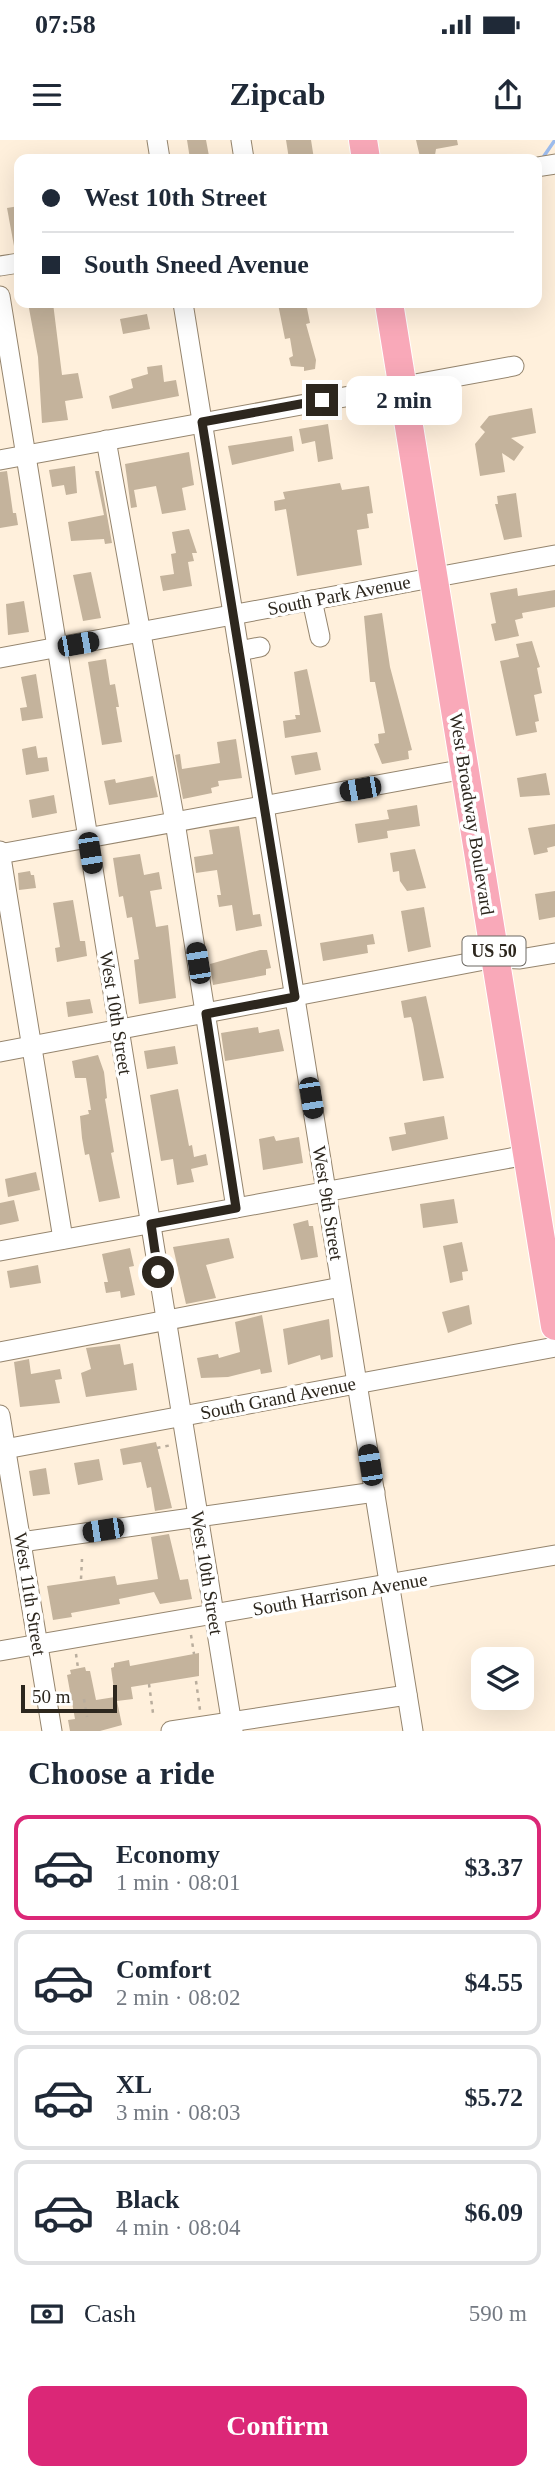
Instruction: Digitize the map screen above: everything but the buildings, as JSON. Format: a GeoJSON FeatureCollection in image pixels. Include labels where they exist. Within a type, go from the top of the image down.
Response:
{"type":"FeatureCollection","features":[{"type":"Feature","properties":{"kind":"highway","name":"West Broadway Boulevard"},"geometry":{"type":"LineString","coordinates":[[390,308],[555,1326]]}},
{"type":"Feature","properties":{"kind":"street","name":"West 10th Street"},"geometry":{"type":"LineString","coordinates":[[0,296],[232,1726]]}},
{"type":"Feature","properties":{"kind":"street","name":"West 9th Street"},"geometry":{"type":"LineString","coordinates":[[184,308],[374,1492],[392,1585],[413,1731]]}},
{"type":"Feature","properties":{"kind":"street"},"geometry":{"type":"LineString","coordinates":[[0,460],[514,366]]}},
{"type":"Feature","properties":{"kind":"street"},"geometry":{"type":"LineString","coordinates":[[106,440],[175,822],[236,1208]]}},
{"type":"Feature","properties":{"kind":"street","name":"South Park Avenue"},"geometry":{"type":"LineString","coordinates":[[0,658],[555,555]]}},
{"type":"Feature","properties":{"kind":"street"},"geometry":{"type":"LineString","coordinates":[[312,600],[320,637]]}},
{"type":"Feature","properties":{"kind":"street"},"geometry":{"type":"LineString","coordinates":[[239,651],[260,647]]}},
{"type":"Feature","properties":{"kind":"street"},"geometry":{"type":"LineString","coordinates":[[63,1239],[0,853],[465,769]]}},
{"type":"Feature","properties":{"kind":"street"},"geometry":{"type":"LineString","coordinates":[[0,1052],[495,958],[520,959],[555,953]]}},
{"type":"Feature","properties":{"kind":"street"},"geometry":{"type":"LineString","coordinates":[[0,1251],[527,1155]]}},
{"type":"Feature","properties":{"kind":"street"},"geometry":{"type":"LineString","coordinates":[[0,1352],[341,1287]]}},
{"type":"Feature","properties":{"kind":"street","name":"South Grand Avenue"},"geometry":{"type":"LineString","coordinates":[[3,1449],[555,1347]]}},
{"type":"Feature","properties":{"kind":"street","name":"West 11th Street"},"geometry":{"type":"LineString","coordinates":[[0,1415],[3,1449],[52,1731]]}},
{"type":"Feature","properties":{"kind":"street"},"geometry":{"type":"LineString","coordinates":[[21,1542],[374,1492]]}},
{"type":"Feature","properties":{"kind":"street","name":"South Harrison Avenue"},"geometry":{"type":"LineString","coordinates":[[0,1651],[555,1555]]}},
{"type":"Feature","properties":{"kind":"street"},"geometry":{"type":"LineString","coordinates":[[171,1731],[232,1726],[407,1695]]}},
{"type":"Feature","properties":{"kind":"path"},"geometry":{"type":"LineString","coordinates":[[157,1448],[172,1445]]}},
{"type":"Feature","properties":{"kind":"path"},"geometry":{"type":"LineString","coordinates":[[81,1579],[82,1559]]}},
{"type":"Feature","properties":{"kind":"path"},"geometry":{"type":"LineString","coordinates":[[191,1635],[194,1654]]}},
{"type":"Feature","properties":{"kind":"path"},"geometry":{"type":"LineString","coordinates":[[75,1653],[78,1668]]}},
{"type":"Feature","properties":{"kind":"path"},"geometry":{"type":"LineString","coordinates":[[196,1681],[200,1710]]}},
{"type":"Feature","properties":{"kind":"path"},"geometry":{"type":"LineString","coordinates":[[149,1684],[153,1713]]}},
{"type":"Feature","properties":{"kind":"path"},"geometry":{"type":"LineString","coordinates":[[84,1699],[87,1717]]}},
{"type":"Feature","properties":{"kind":"waterway"},"geometry":{"type":"LineString","coordinates":[[544,156],[555,140]]}},
{"type":"Feature","properties":{"kind":"route"},"geometry":{"type":"LineString","coordinates":[[158,1272],[151,1224],[236,1208],[206,1014],[295,997],[202,422],[322,400]]}}]}
